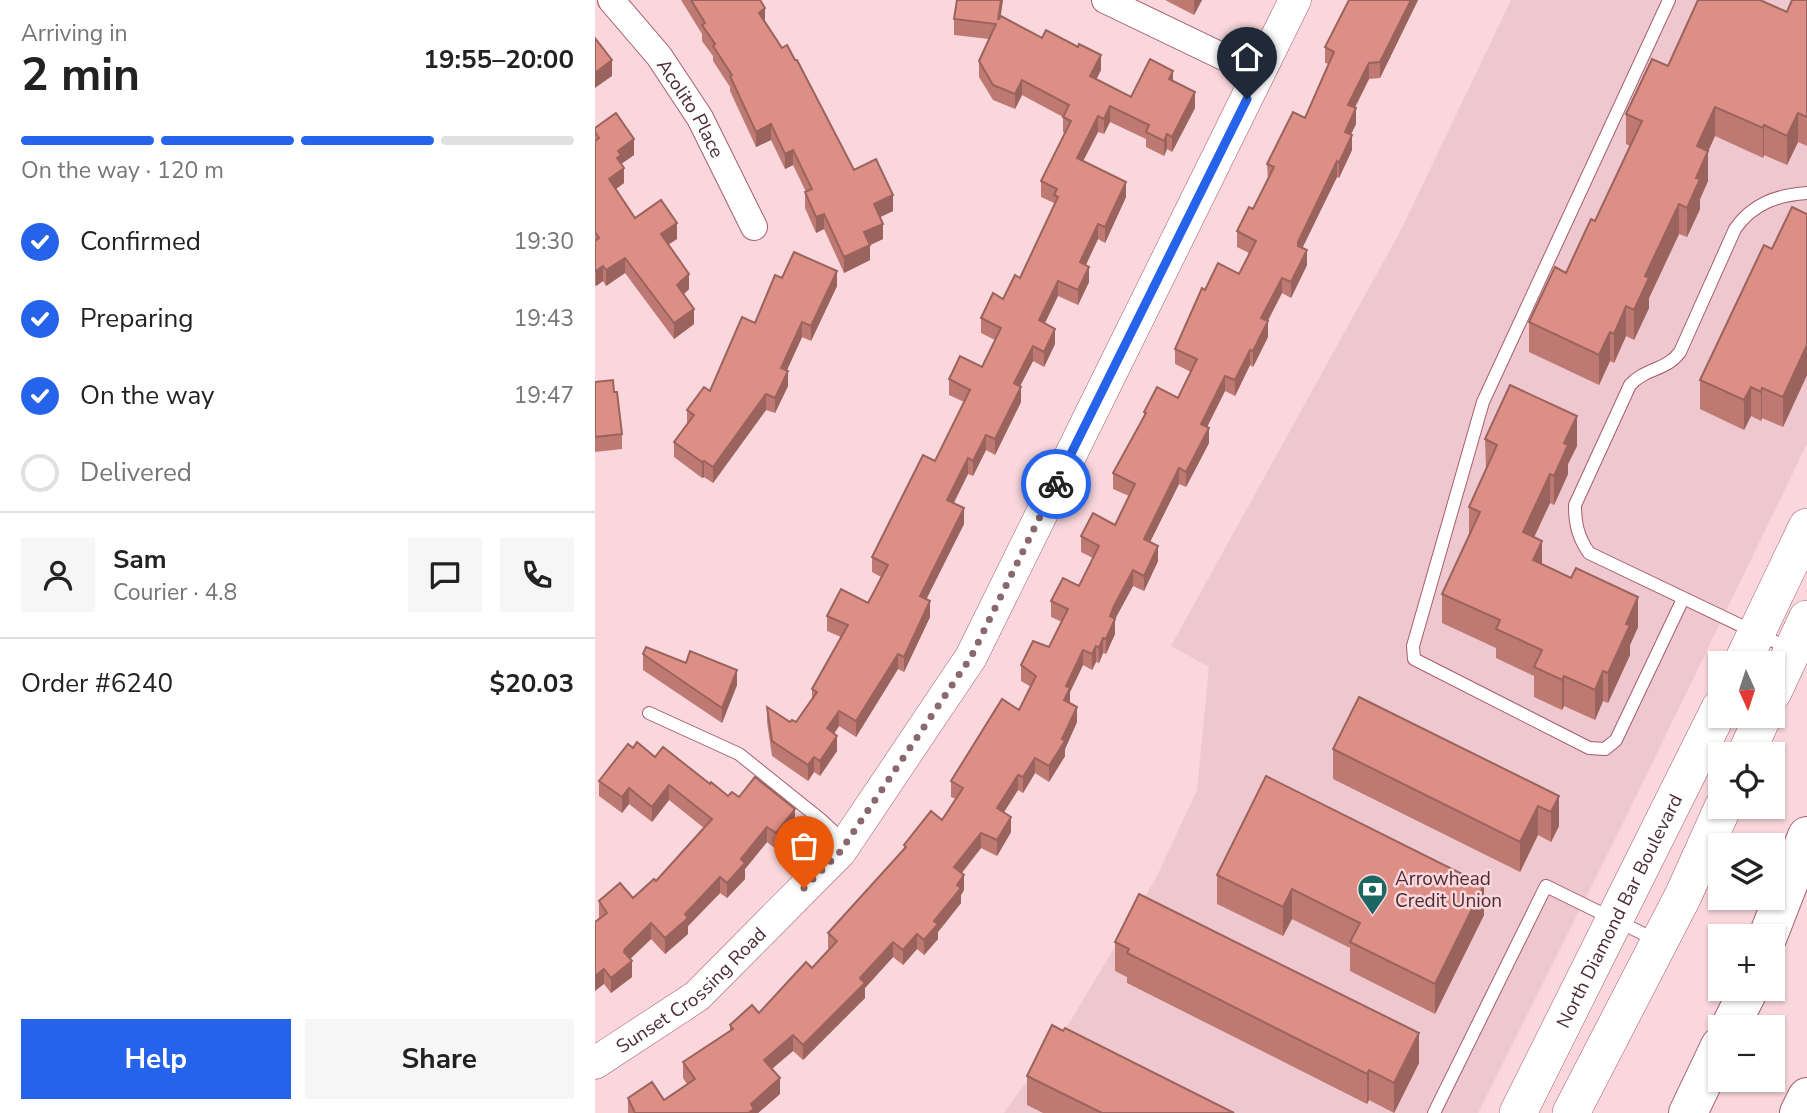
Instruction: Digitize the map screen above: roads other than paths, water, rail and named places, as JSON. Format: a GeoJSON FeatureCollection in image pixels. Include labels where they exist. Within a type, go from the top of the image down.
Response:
{"type":"FeatureCollection","features":[{"type":"Feature","properties":{"kind":"highway"},"geometry":{"type":"LineString","coordinates":[[1772,924],[1807,836]]}},
{"type":"Feature","properties":{"kind":"highway"},"geometry":{"type":"LineString","coordinates":[[1783,924],[1807,877]]}},
{"type":"Feature","properties":{"kind":"highway"},"geometry":{"type":"LineString","coordinates":[[1688,1113],[1708,1071]]}},
{"type":"Feature","properties":{"kind":"highway"},"geometry":{"type":"LineString","coordinates":[[1799,1113],[1807,1097]]}},
{"type":"Feature","properties":{"kind":"main road"},"geometry":{"type":"LineString","coordinates":[[1749,649],[1807,527]]}},
{"type":"Feature","properties":{"kind":"main road"},"geometry":{"type":"LineString","coordinates":[[1785,667],[1800,635]]}},
{"type":"Feature","properties":{"kind":"main road","name":"North Diamond Bar Boulevard"},"geometry":{"type":"LineString","coordinates":[[1518,1113],[1710,728]]}},
{"type":"Feature","properties":{"kind":"main road"},"geometry":{"type":"LineString","coordinates":[[1571,1113],[1660,942],[1717,819]]}},
{"type":"Feature","properties":{"kind":"street","name":"Acolito Place"},"geometry":{"type":"LineString","coordinates":[[611,0],[659,56],[700,118],[754,227]]}},
{"type":"Feature","properties":{"kind":"street"},"geometry":{"type":"LineString","coordinates":[[1105,0],[1259,74]]}},
{"type":"Feature","properties":{"kind":"street","name":"Sunset Crossing Road"},"geometry":{"type":"LineString","coordinates":[[595,1063],[697,996],[840,852],[971,657],[1295,0]]}},
{"type":"Feature","properties":{"kind":"lane"},"geometry":{"type":"LineString","coordinates":[[1669,0],[1483,402],[1413,646],[1414,659],[1588,748],[1605,749],[1616,740],[1683,599]]}},
{"type":"Feature","properties":{"kind":"lane"},"geometry":{"type":"LineString","coordinates":[[1800,635],[1749,649],[1683,599],[1589,553],[1580,539],[1575,522],[1575,505],[1630,385],[1638,376],[1673,362],[1680,352],[1735,229],[1742,219],[1754,208],[1790,194],[1807,194]]}},
{"type":"Feature","properties":{"kind":"lane"},"geometry":{"type":"LineString","coordinates":[[649,713],[739,754],[820,819],[846,844]]}},
{"type":"Feature","properties":{"kind":"lane"},"geometry":{"type":"LineString","coordinates":[[1434,1113],[1546,886],[1660,942]]}},
{"type":"Feature","properties":{"kind":"place","name":"Arrowhead Credit Union"},"geometry":{"type":"Point","coordinates":[1372,916]}}]}
